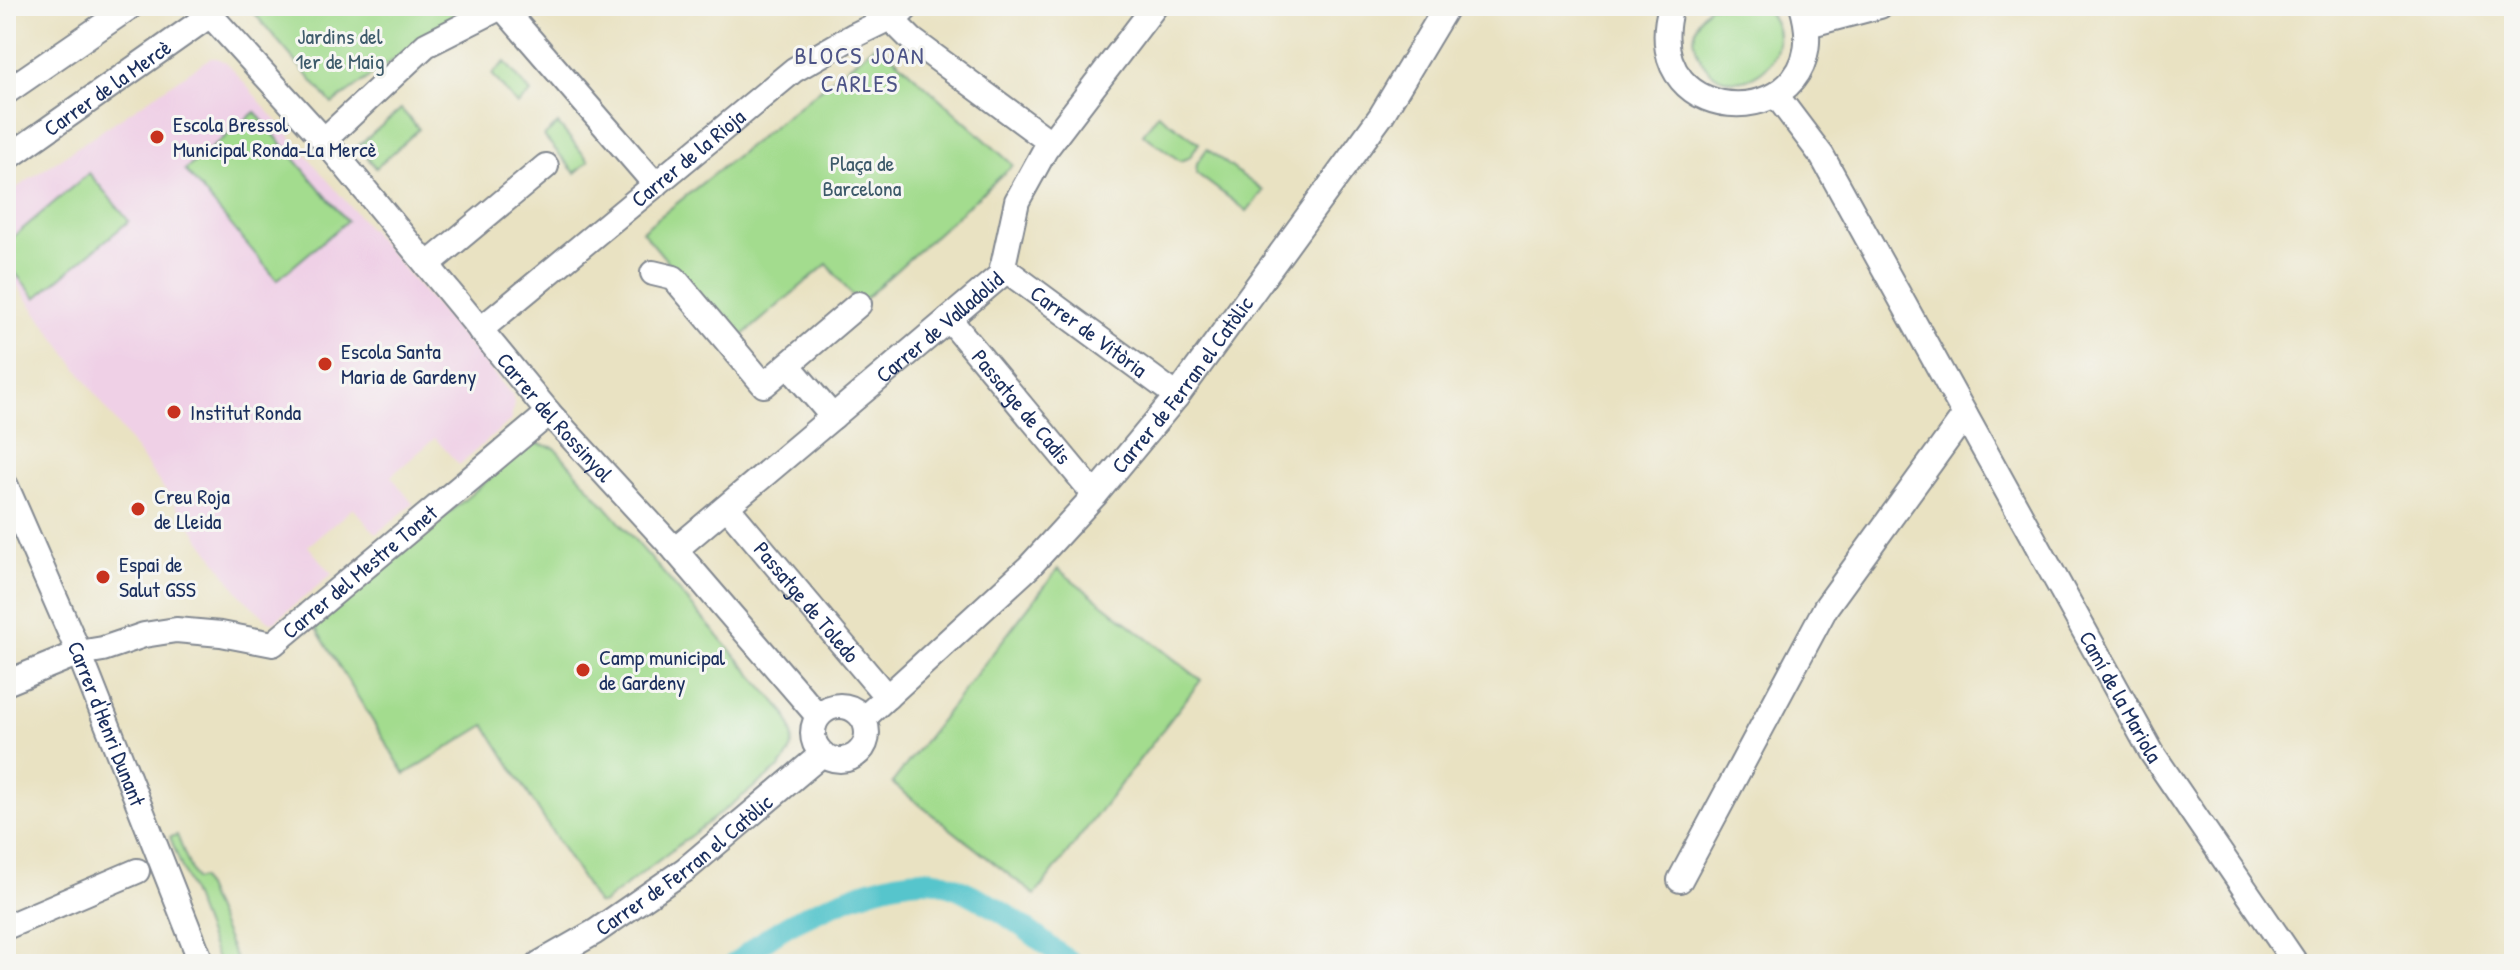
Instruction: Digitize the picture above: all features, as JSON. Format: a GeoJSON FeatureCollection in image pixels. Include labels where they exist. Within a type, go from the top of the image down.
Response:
{"type":"FeatureCollection","features":[{"type":"Feature","properties":{"kind":"street"},"geometry":{"type":"LineString","coordinates":[[6,92],[131,6]]}},
{"type":"Feature","properties":{"kind":"street"},"geometry":{"type":"LineString","coordinates":[[324,140],[426,45],[503,6],[656,185]]}},
{"type":"Feature","properties":{"kind":"street","name":"Carrer de Valladolid"},"geometry":{"type":"LineString","coordinates":[[675,550],[1001,275],[1017,201],[1050,142],[1155,6]]}},
{"type":"Feature","properties":{"kind":"street","name":"Carrer de Ferran el Catòlic"},"geometry":{"type":"LineString","coordinates":[[864,718],[1029,567],[1095,495],[1177,396],[1381,116],[1447,6]]}},
{"type":"Feature","properties":{"kind":"street"},"geometry":{"type":"LineString","coordinates":[[1671,6],[1665,29],[1667,51],[1676,72],[1691,89],[1710,101],[1733,106],[1755,104],[1776,95],[1791,82],[1802,65],[1808,45],[1805,16],[1880,6]]}},
{"type":"Feature","properties":{"kind":"street","name":"Carrer del Rossinyol"},"geometry":{"type":"LineString","coordinates":[[206,10],[324,140],[549,413],[675,550],[818,716]]}},
{"type":"Feature","properties":{"kind":"street","name":"Carrer de la Mercè"},"geometry":{"type":"LineString","coordinates":[[6,159],[206,10]]}},
{"type":"Feature","properties":{"kind":"street"},"geometry":{"type":"LineString","coordinates":[[892,10],[912,40],[1050,142]]}},
{"type":"Feature","properties":{"kind":"street","name":"Carrer de la Rioja"},"geometry":{"type":"LineString","coordinates":[[480,330],[794,70],[892,10]]}},
{"type":"Feature","properties":{"kind":"street","name":"Camí de la Mariola"},"geometry":{"type":"LineString","coordinates":[[1776,95],[1822,156],[2152,753],[2296,964]]}},
{"type":"Feature","properties":{"kind":"street"},"geometry":{"type":"LineString","coordinates":[[427,265],[546,166]]}},
{"type":"Feature","properties":{"kind":"street","name":"Carrer de Vitòria"},"geometry":{"type":"LineString","coordinates":[[1002,267],[1177,396]]}},
{"type":"Feature","properties":{"kind":"street"},"geometry":{"type":"LineString","coordinates":[[653,273],[674,278],[764,385],[859,304]]}},
{"type":"Feature","properties":{"kind":"street","name":"Passatge de Cadis"},"geometry":{"type":"LineString","coordinates":[[949,319],[1095,495]]}},
{"type":"Feature","properties":{"kind":"street"},"geometry":{"type":"LineString","coordinates":[[788,365],[833,417]]}},
{"type":"Feature","properties":{"kind":"street","name":"Carrer del Mestre Tonet"},"geometry":{"type":"LineString","coordinates":[[6,683],[79,653],[103,649],[144,635],[176,630],[221,634],[273,644],[549,413]]}},
{"type":"Feature","properties":{"kind":"street"},"geometry":{"type":"LineString","coordinates":[[1680,880],[1826,607],[1965,415]]}},
{"type":"Feature","properties":{"kind":"street","name":"Carrer d'Henri Dunant"},"geometry":{"type":"LineString","coordinates":[[6,486],[79,653],[202,964]]}},
{"type":"Feature","properties":{"kind":"street","name":"Passatge de Toledo"},"geometry":{"type":"LineString","coordinates":[[727,507],[887,697]]}},
{"type":"Feature","properties":{"kind":"street"},"geometry":{"type":"LineString","coordinates":[[842,705],[858,711],[864,718],[868,735],[855,756],[838,760],[822,754],[813,739],[813,730],[818,716],[826,709],[842,705]]}},
{"type":"Feature","properties":{"kind":"street","name":"Carrer de Ferran el Catòlic"},"geometry":{"type":"LineString","coordinates":[[539,964],[595,932],[686,869],[822,754]]}},
{"type":"Feature","properties":{"kind":"street"},"geometry":{"type":"LineString","coordinates":[[6,927],[137,871]]}},
{"type":"Feature","properties":{"kind":"shaded area"},"geometry":{"type":"Polygon","coordinates":[[[210,58],[228,64],[512,395],[514,403],[511,420],[459,465],[435,438],[391,476],[413,504],[376,534],[353,508],[308,546],[332,574],[274,622],[242,597],[6,270],[6,195],[210,58]]]}},
{"type":"Feature","properties":{"kind":"green space","name":"Jardins del 1er de Maig"},"geometry":{"type":"Polygon","coordinates":[[[248,6],[486,6],[431,33],[332,104],[248,6]]]}},
{"type":"Feature","properties":{"kind":"green space"},"geometry":{"type":"Polygon","coordinates":[[[1709,6],[1763,6],[1776,26],[1778,44],[1771,61],[1759,73],[1743,80],[1725,80],[1709,70],[1697,51],[1694,39],[1698,21],[1709,6]]]}},
{"type":"Feature","properties":{"kind":"green space","name":"Plaça de Barcelona"},"geometry":{"type":"Polygon","coordinates":[[[878,43],[1013,165],[859,304],[827,264],[735,342],[642,231],[878,43]]]}},
{"type":"Feature","properties":{"kind":"green space"},"geometry":{"type":"Polygon","coordinates":[[[505,62],[531,93],[517,105],[492,74],[505,62]]]}},
{"type":"Feature","properties":{"kind":"green space"},"geometry":{"type":"Polygon","coordinates":[[[401,109],[419,129],[376,168],[358,146],[401,109]]]}},
{"type":"Feature","properties":{"kind":"green space"},"geometry":{"type":"Polygon","coordinates":[[[255,112],[347,221],[277,280],[185,170],[255,112]]]}},
{"type":"Feature","properties":{"kind":"green space"},"geometry":{"type":"Polygon","coordinates":[[[1158,114],[1199,143],[1189,158],[1180,161],[1143,134],[1158,114]]]}},
{"type":"Feature","properties":{"kind":"green space"},"geometry":{"type":"Polygon","coordinates":[[[558,124],[589,161],[575,173],[544,136],[558,124]]]}},
{"type":"Feature","properties":{"kind":"green space"},"geometry":{"type":"Polygon","coordinates":[[[1207,149],[1263,191],[1247,211],[1196,173],[1197,163],[1207,149]]]}},
{"type":"Feature","properties":{"kind":"green space"},"geometry":{"type":"Polygon","coordinates":[[[89,173],[129,221],[36,298],[6,262],[6,243],[89,173]]]}},
{"type":"Feature","properties":{"kind":"green space"},"geometry":{"type":"Polygon","coordinates":[[[535,443],[555,448],[785,713],[791,728],[791,748],[779,768],[602,904],[597,903],[485,725],[405,774],[315,627],[524,449],[535,443]]]}},
{"type":"Feature","properties":{"kind":"green space"},"geometry":{"type":"Polygon","coordinates":[[[1058,569],[1201,680],[1035,895],[892,783],[1058,569]]]}},
{"type":"Feature","properties":{"kind":"green space"},"geometry":{"type":"Polygon","coordinates":[[[177,835],[195,880],[201,878],[238,964],[219,964],[170,837],[177,835]]]}},
{"type":"Feature","properties":{"kind":"waterway"},"geometry":{"type":"LineString","coordinates":[[734,964],[778,931],[827,906],[889,885],[928,880],[944,883],[979,898],[1072,964]]}},
{"type":"Feature","properties":{"kind":"place","name":"Escola Bressol Municipal Ronda-La Mercè"},"geometry":{"type":"Point","coordinates":[157,137]}},
{"type":"Feature","properties":{"kind":"place","name":"Escola Santa Maria de Gardeny"},"geometry":{"type":"Point","coordinates":[325,364]}},
{"type":"Feature","properties":{"kind":"place","name":"Institut Ronda"},"geometry":{"type":"Point","coordinates":[174,412]}},
{"type":"Feature","properties":{"kind":"place","name":"Creu Roja de Lleida"},"geometry":{"type":"Point","coordinates":[138,509]}},
{"type":"Feature","properties":{"kind":"place","name":"Espai de Salut GSS"},"geometry":{"type":"Point","coordinates":[103,577]}},
{"type":"Feature","properties":{"kind":"place","name":"Camp municipal de Gardeny"},"geometry":{"type":"Point","coordinates":[583,670]}},
{"type":"Feature","properties":{"kind":"district","name":"BLOCS JOAN CARLES"},"geometry":{"type":"Point","coordinates":[860,69]}}]}
